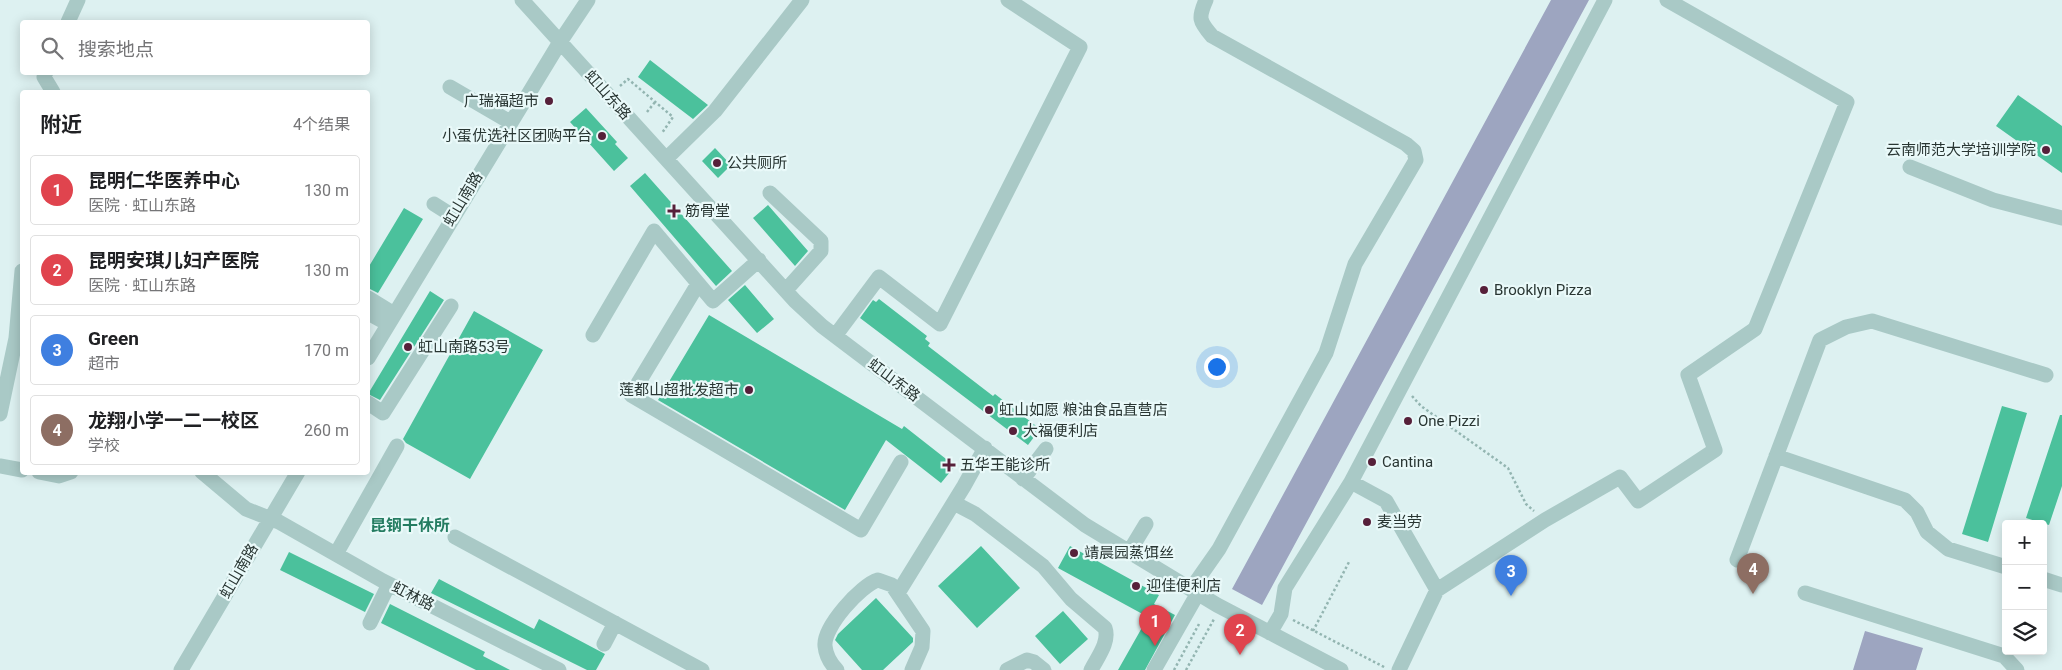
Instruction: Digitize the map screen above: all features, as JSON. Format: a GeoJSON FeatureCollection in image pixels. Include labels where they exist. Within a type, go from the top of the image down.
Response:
{"type":"FeatureCollection","features":[{"type":"Feature","properties":{"kind":"street"},"geometry":{"type":"LineString","coordinates":[[69,20],[78,0]]}},
{"type":"Feature","properties":{"kind":"street","name":"虹山东路"},"geometry":{"type":"LineString","coordinates":[[522,0],[786,290],[814,319],[834,336],[985,448],[1064,511],[1221,607],[1341,670]]}},
{"type":"Feature","properties":{"kind":"street","name":"虹山南路"},"geometry":{"type":"LineString","coordinates":[[370,355],[510,122],[588,0]]}},
{"type":"Feature","properties":{"kind":"street"},"geometry":{"type":"LineString","coordinates":[[667,158],[714,111],[802,0]]}},
{"type":"Feature","properties":{"kind":"street"},"geometry":{"type":"LineString","coordinates":[[834,336],[880,277],[940,324],[1080,47],[1008,0]]}},
{"type":"Feature","properties":{"kind":"street"},"geometry":{"type":"LineString","coordinates":[[1154,670],[1194,591],[1326,353],[1355,264],[1416,160],[1414,151],[1406,144],[1212,36],[1202,26],[1200,14],[1206,0]]}},
{"type":"Feature","properties":{"kind":"street"},"geometry":{"type":"LineString","coordinates":[[1270,632],[1281,614],[1285,588],[1351,482],[1605,0]]}},
{"type":"Feature","properties":{"kind":"street"},"geometry":{"type":"LineString","coordinates":[[1399,670],[1438,590],[1545,520],[1620,477],[1638,501],[1715,450],[1688,375],[1755,329],[1847,102],[1794,70],[1667,0]]}},
{"type":"Feature","properties":{"kind":"street"},"geometry":{"type":"LineString","coordinates":[[45,75],[44,77],[52,90]]}},
{"type":"Feature","properties":{"kind":"street"},"geometry":{"type":"LineString","coordinates":[[450,86],[510,122]]}},
{"type":"Feature","properties":{"kind":"street"},"geometry":{"type":"LineString","coordinates":[[1910,167],[1993,200],[2062,218]]}},
{"type":"Feature","properties":{"kind":"street"},"geometry":{"type":"LineString","coordinates":[[770,193],[821,241],[822,251],[786,290]]}},
{"type":"Feature","properties":{"kind":"street"},"geometry":{"type":"LineString","coordinates":[[434,204],[453,216]]}},
{"type":"Feature","properties":{"kind":"street"},"geometry":{"type":"LineString","coordinates":[[593,335],[654,231],[713,301],[759,260]]}},
{"type":"Feature","properties":{"kind":"street"},"geometry":{"type":"LineString","coordinates":[[698,284],[631,395],[861,530],[901,462]]}},
{"type":"Feature","properties":{"kind":"street"},"geometry":{"type":"LineString","coordinates":[[0,414],[16,338],[20,293]]}},
{"type":"Feature","properties":{"kind":"street"},"geometry":{"type":"LineString","coordinates":[[370,300],[391,319]]}},
{"type":"Feature","properties":{"kind":"street"},"geometry":{"type":"LineString","coordinates":[[370,404],[383,413],[451,306]]}},
{"type":"Feature","properties":{"kind":"street"},"geometry":{"type":"LineString","coordinates":[[370,314],[391,319]]}},
{"type":"Feature","properties":{"kind":"street"},"geometry":{"type":"LineString","coordinates":[[1736,560],[1820,340],[1846,327],[1872,321],[2046,375]]}},
{"type":"Feature","properties":{"kind":"street"},"geometry":{"type":"LineString","coordinates":[[336,554],[397,446]]}},
{"type":"Feature","properties":{"kind":"street"},"geometry":{"type":"LineString","coordinates":[[898,594],[954,503],[985,448]]}},
{"type":"Feature","properties":{"kind":"street"},"geometry":{"type":"LineString","coordinates":[[1023,479],[1046,449]]}},
{"type":"Feature","properties":{"kind":"street"},"geometry":{"type":"LineString","coordinates":[[1776,456],[1905,500],[1916,512],[1927,532],[1948,549],[2002,566]]}},
{"type":"Feature","properties":{"kind":"street"},"geometry":{"type":"LineString","coordinates":[[0,466],[20,470]]}},
{"type":"Feature","properties":{"kind":"street","name":"虹林路"},"geometry":{"type":"LineString","coordinates":[[206,475],[246,509],[270,518],[336,554],[387,578],[559,670]]}},
{"type":"Feature","properties":{"kind":"street","name":"虹山南路"},"geometry":{"type":"LineString","coordinates":[[181,670],[296,475]]}},
{"type":"Feature","properties":{"kind":"street"},"geometry":{"type":"LineString","coordinates":[[1351,482],[1386,501],[1438,590]]}},
{"type":"Feature","properties":{"kind":"street"},"geometry":{"type":"LineString","coordinates":[[954,503],[976,514],[1043,566],[1071,599],[1106,628],[1106,641],[1091,670]]}},
{"type":"Feature","properties":{"kind":"street"},"geometry":{"type":"LineString","coordinates":[[1129,552],[1146,524]]}},
{"type":"Feature","properties":{"kind":"street"},"geometry":{"type":"LineString","coordinates":[[454,537],[702,670]]}},
{"type":"Feature","properties":{"kind":"street"},"geometry":{"type":"LineString","coordinates":[[370,623],[387,578]]}},
{"type":"Feature","properties":{"kind":"street"},"geometry":{"type":"LineString","coordinates":[[830,667],[825,644],[829,629],[863,587],[878,580],[886,581],[892,585],[922,631],[922,647],[912,670]]}},
{"type":"Feature","properties":{"kind":"street"},"geometry":{"type":"LineString","coordinates":[[2047,580],[2062,585]]}},
{"type":"Feature","properties":{"kind":"street"},"geometry":{"type":"LineString","coordinates":[[1805,593],[2004,656],[2016,670]]}},
{"type":"Feature","properties":{"kind":"street"},"geometry":{"type":"LineString","coordinates":[[604,644],[615,623]]}},
{"type":"Feature","properties":{"kind":"street"},"geometry":{"type":"LineString","coordinates":[[1007,670],[1027,660],[1034,662],[1044,670]]}},
{"type":"Feature","properties":{"kind":"path"},"geometry":{"type":"LineString","coordinates":[[621,85],[628,79],[673,117],[664,130]]}},
{"type":"Feature","properties":{"kind":"path"},"geometry":{"type":"LineString","coordinates":[[647,112],[654,102]]}},
{"type":"Feature","properties":{"kind":"path"},"geometry":{"type":"LineString","coordinates":[[1403,385],[1420,406],[1508,468],[1526,504],[1545,520]]}},
{"type":"Feature","properties":{"kind":"path"},"geometry":{"type":"LineString","coordinates":[[1313,631],[1348,562]]}},
{"type":"Feature","properties":{"kind":"path"},"geometry":{"type":"LineString","coordinates":[[1186,670],[1221,607]]}},
{"type":"Feature","properties":{"kind":"path"},"geometry":{"type":"LineString","coordinates":[[1281,614],[1390,670]]}},
{"type":"Feature","properties":{"kind":"shaded area"},"geometry":{"type":"Polygon","coordinates":[[[1551,0],[1589,0],[1262,605],[1232,589],[1551,0]]]}},
{"type":"Feature","properties":{"kind":"shaded area"},"geometry":{"type":"Polygon","coordinates":[[[1865,631],[1923,648],[1916,670],[1853,670],[1865,631]]]}},
{"type":"Feature","properties":{"kind":"building"},"geometry":{"type":"Polygon","coordinates":[[[650,60],[708,105],[693,119],[638,77],[650,60]]]}},
{"type":"Feature","properties":{"kind":"building","name":"云南师范大学培训学院"},"geometry":{"type":"Polygon","coordinates":[[[2018,95],[2062,126],[2062,173],[1996,126],[2018,95]]]}},
{"type":"Feature","properties":{"kind":"building"},"geometry":{"type":"Polygon","coordinates":[[[586,108],[617,142],[615,144],[628,158],[614,171],[570,122],[586,108]]]}},
{"type":"Feature","properties":{"kind":"building","name":"公共厕所"},"geometry":{"type":"Polygon","coordinates":[[[715,148],[731,165],[718,178],[702,161],[715,148]]]}},
{"type":"Feature","properties":{"kind":"building"},"geometry":{"type":"Polygon","coordinates":[[[645,173],[732,271],[716,286],[630,186],[645,173]]]}},
{"type":"Feature","properties":{"kind":"building"},"geometry":{"type":"Polygon","coordinates":[[[768,205],[808,251],[795,266],[753,218],[768,205]]]}},
{"type":"Feature","properties":{"kind":"building"},"geometry":{"type":"Polygon","coordinates":[[[404,208],[423,219],[378,293],[370,289],[370,265],[404,208]]]}},
{"type":"Feature","properties":{"kind":"building"},"geometry":{"type":"Polygon","coordinates":[[[745,285],[774,319],[757,333],[728,300],[745,285]]]}},
{"type":"Feature","properties":{"kind":"building","name":"虹山南路53号"},"geometry":{"type":"Polygon","coordinates":[[[430,291],[444,300],[380,400],[370,395],[370,391],[430,291]]]}},
{"type":"Feature","properties":{"kind":"building"},"geometry":{"type":"Polygon","coordinates":[[[879,299],[927,336],[925,339],[930,343],[928,346],[1040,429],[1028,445],[860,318],[873,300],[876,302],[879,299]]]}},
{"type":"Feature","properties":{"kind":"building"},"geometry":{"type":"Polygon","coordinates":[[[474,311],[543,350],[470,479],[406,443],[403,439],[474,311]]]}},
{"type":"Feature","properties":{"kind":"building"},"geometry":{"type":"Polygon","coordinates":[[[709,315],[902,429],[904,426],[955,466],[941,483],[886,440],[845,510],[658,400],[709,315]]]}},
{"type":"Feature","properties":{"kind":"building"},"geometry":{"type":"Polygon","coordinates":[[[2002,406],[2027,413],[1988,542],[1962,534],[2002,406]]]}},
{"type":"Feature","properties":{"kind":"building"},"geometry":{"type":"Polygon","coordinates":[[[2060,415],[2062,415],[2062,486],[2049,525],[2047,524],[2047,520],[2026,518],[2060,415]]]}},
{"type":"Feature","properties":{"kind":"building"},"geometry":{"type":"Polygon","coordinates":[[[981,546],[1020,588],[977,628],[938,586],[981,546]]]}},
{"type":"Feature","properties":{"kind":"building"},"geometry":{"type":"Polygon","coordinates":[[[1070,546],[1159,595],[1154,604],[1175,615],[1145,670],[1118,670],[1148,617],[1058,568],[1070,546]]]}},
{"type":"Feature","properties":{"kind":"building"},"geometry":{"type":"Polygon","coordinates":[[[289,552],[374,594],[365,612],[280,570],[289,552]]]}},
{"type":"Feature","properties":{"kind":"building"},"geometry":{"type":"Polygon","coordinates":[[[439,579],[534,629],[539,619],[605,654],[596,670],[587,670],[431,593],[439,579]]]}},
{"type":"Feature","properties":{"kind":"building"},"geometry":{"type":"Polygon","coordinates":[[[876,598],[913,638],[913,642],[883,670],[862,670],[835,640],[838,634],[876,598]]]}},
{"type":"Feature","properties":{"kind":"building"},"geometry":{"type":"Polygon","coordinates":[[[390,604],[485,652],[483,656],[510,670],[476,670],[381,623],[390,604]]]}},
{"type":"Feature","properties":{"kind":"building"},"geometry":{"type":"Polygon","coordinates":[[[1063,611],[1088,639],[1060,664],[1035,636],[1063,611]]]}},
{"type":"Feature","properties":{"kind":"place","name":"广瑞福超市"},"geometry":{"type":"Point","coordinates":[549,101]}},
{"type":"Feature","properties":{"kind":"place","name":"小蛋优选社区团购平台"},"geometry":{"type":"Point","coordinates":[602,136]}},
{"type":"Feature","properties":{"kind":"place","name":"云南师范大学培训学院"},"geometry":{"type":"Point","coordinates":[2046,150]}},
{"type":"Feature","properties":{"kind":"place","name":"公共厕所"},"geometry":{"type":"Point","coordinates":[717,163]}},
{"type":"Feature","properties":{"kind":"place","name":"筋骨堂"},"geometry":{"type":"Point","coordinates":[674,211]}},
{"type":"Feature","properties":{"kind":"place","name":"Brooklyn Pizza"},"geometry":{"type":"Point","coordinates":[1484,290]}},
{"type":"Feature","properties":{"kind":"place","name":"虹山南路53号"},"geometry":{"type":"Point","coordinates":[408,347]}},
{"type":"Feature","properties":{"kind":"place","name":"莲都山超批发超市"},"geometry":{"type":"Point","coordinates":[749,390]}},
{"type":"Feature","properties":{"kind":"place","name":"虹山如愿 粮油食品直营店"},"geometry":{"type":"Point","coordinates":[989,410]}},
{"type":"Feature","properties":{"kind":"place","name":"One Pizzi"},"geometry":{"type":"Point","coordinates":[1408,421]}},
{"type":"Feature","properties":{"kind":"place","name":"大福便利店"},"geometry":{"type":"Point","coordinates":[1013,431]}},
{"type":"Feature","properties":{"kind":"place","name":"Cantina"},"geometry":{"type":"Point","coordinates":[1372,462]}},
{"type":"Feature","properties":{"kind":"place","name":"五华王能诊所"},"geometry":{"type":"Point","coordinates":[949,465]}},
{"type":"Feature","properties":{"kind":"place","name":"麦当劳"},"geometry":{"type":"Point","coordinates":[1367,522]}},
{"type":"Feature","properties":{"kind":"place","name":"靖晨园蒸饵丝"},"geometry":{"type":"Point","coordinates":[1074,553]}},
{"type":"Feature","properties":{"kind":"place","name":"迎佳便利店"},"geometry":{"type":"Point","coordinates":[1136,586]}},
{"type":"Feature","properties":{"kind":"place","name":"龙翔小学一二一校区"},"geometry":{"type":"Point","coordinates":[1753,594]}},
{"type":"Feature","properties":{"kind":"place","name":"Green"},"geometry":{"type":"Point","coordinates":[1511,596]}},
{"type":"Feature","properties":{"kind":"place","name":"昆明仁华医养中心"},"geometry":{"type":"Point","coordinates":[1155,646]}},
{"type":"Feature","properties":{"kind":"place","name":"昆明安琪儿妇产医院"},"geometry":{"type":"Point","coordinates":[1240,655]}},
{"type":"Feature","properties":{"kind":"district","name":"昆钢干休所"},"geometry":{"type":"Point","coordinates":[410,525]}}]}
